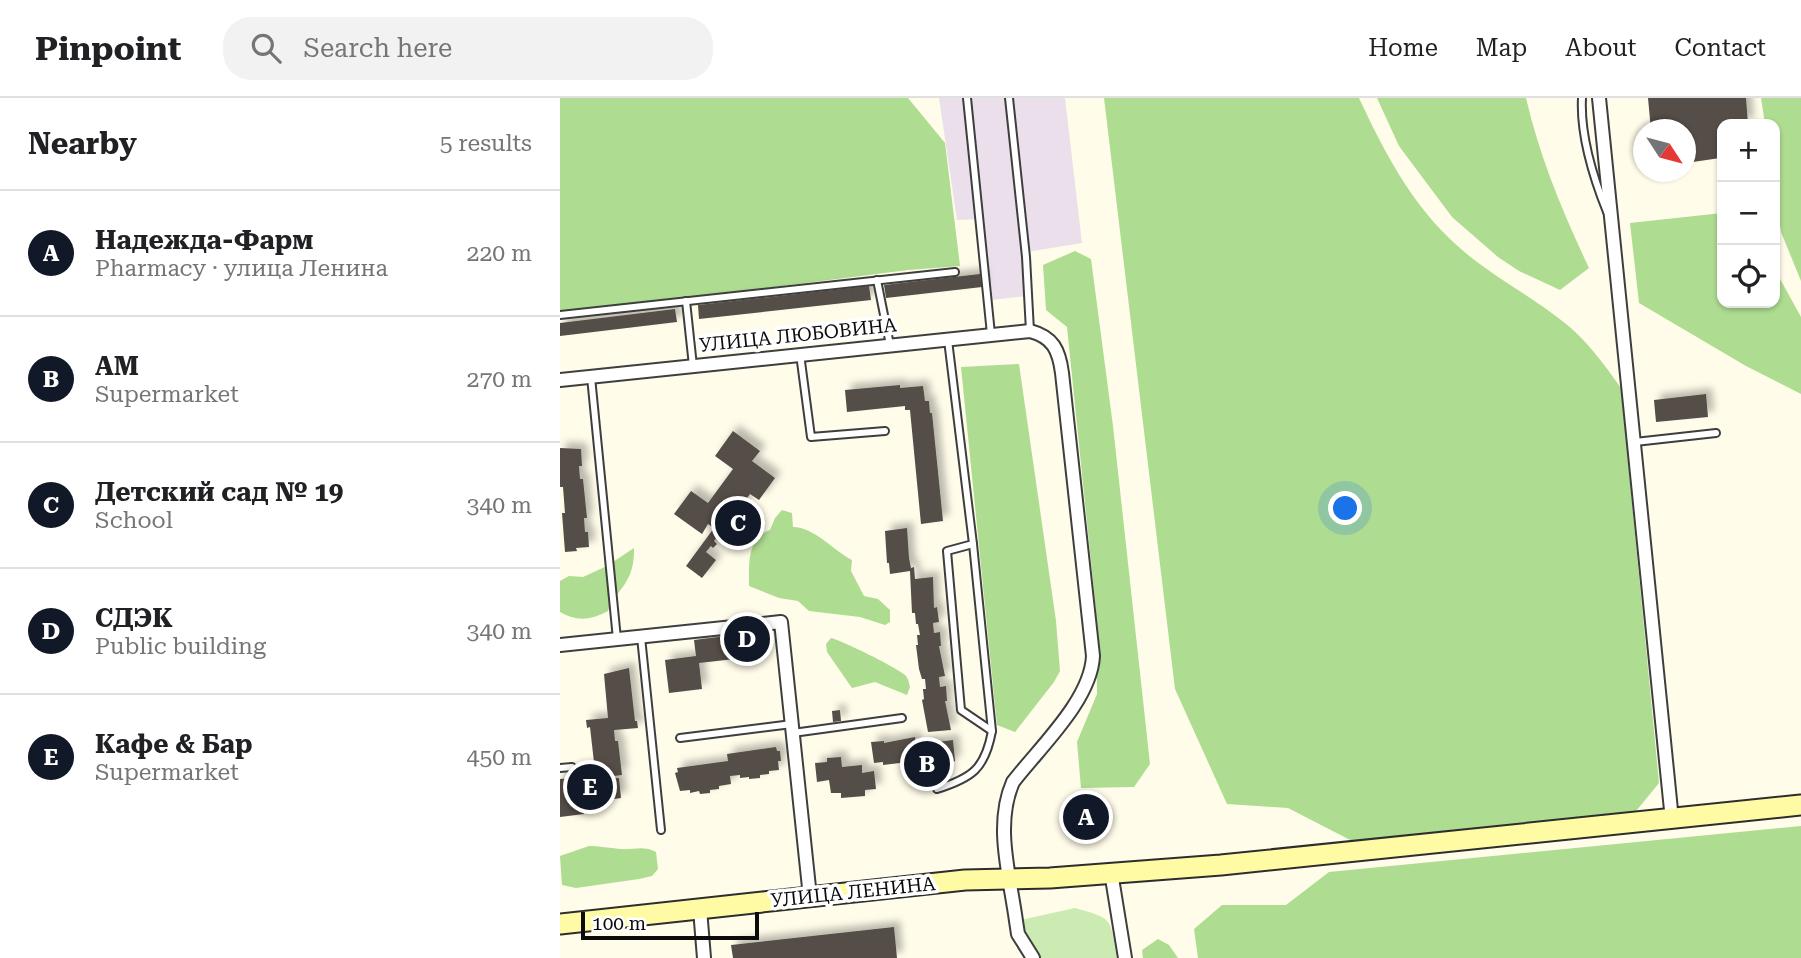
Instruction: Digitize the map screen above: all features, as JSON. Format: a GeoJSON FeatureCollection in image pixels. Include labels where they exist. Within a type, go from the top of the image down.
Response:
{"type":"FeatureCollection","features":[{"type":"Feature","properties":{"kind":"main road","name":"УЛИЦА ЛЕНИНА"},"geometry":{"type":"LineString","coordinates":[[560,924],[965,880],[1050,878],[1221,865],[1801,805]]}},
{"type":"Feature","properties":{"kind":"street"},"geometry":{"type":"LineString","coordinates":[[1600,98],[1672,820]]}},
{"type":"Feature","properties":{"kind":"street","name":"УЛИЦА ЛЮБОВИНА"},"geometry":{"type":"LineString","coordinates":[[560,380],[948,338],[1035,332]]}},
{"type":"Feature","properties":{"kind":"street"},"geometry":{"type":"LineString","coordinates":[[1033,958],[1018,934],[1003,829],[1007,796],[1013,782],[1078,701],[1092,669],[1093,656],[1061,366],[1056,347],[1035,332]]}},
{"type":"Feature","properties":{"kind":"street"},"geometry":{"type":"LineString","coordinates":[[560,645],[781,622],[810,897]]}},
{"type":"Feature","properties":{"kind":"street"},"geometry":{"type":"LineString","coordinates":[[1108,873],[1125,958]]}},
{"type":"Feature","properties":{"kind":"street"},"geometry":{"type":"LineString","coordinates":[[700,909],[704,958]]}},
{"type":"Feature","properties":{"kind":"lane"},"geometry":{"type":"LineString","coordinates":[[967,98],[991,334]]}},
{"type":"Feature","properties":{"kind":"lane"},"geometry":{"type":"LineString","coordinates":[[1009,98],[1035,332]]}},
{"type":"Feature","properties":{"kind":"lane"},"geometry":{"type":"LineString","coordinates":[[1581,98],[1588,151],[1597,186],[1613,228]]}},
{"type":"Feature","properties":{"kind":"lane"},"geometry":{"type":"LineString","coordinates":[[560,315],[955,272]]}},
{"type":"Feature","properties":{"kind":"lane"},"geometry":{"type":"LineString","coordinates":[[877,280],[890,345]]}},
{"type":"Feature","properties":{"kind":"lane"},"geometry":{"type":"LineString","coordinates":[[686,301],[693,366]]}},
{"type":"Feature","properties":{"kind":"lane"},"geometry":{"type":"LineString","coordinates":[[937,789],[961,782],[982,764],[992,731],[948,338]]}},
{"type":"Feature","properties":{"kind":"lane"},"geometry":{"type":"LineString","coordinates":[[800,354],[811,437],[885,430]]}},
{"type":"Feature","properties":{"kind":"lane"},"geometry":{"type":"LineString","coordinates":[[591,377],[617,639]]}},
{"type":"Feature","properties":{"kind":"lane"},"geometry":{"type":"LineString","coordinates":[[1634,442],[1716,433]]}},
{"type":"Feature","properties":{"kind":"lane"},"geometry":{"type":"LineString","coordinates":[[973,544],[947,551],[961,709],[992,731]]}},
{"type":"Feature","properties":{"kind":"lane"},"geometry":{"type":"LineString","coordinates":[[641,636],[661,830]]}},
{"type":"Feature","properties":{"kind":"lane"},"geometry":{"type":"LineString","coordinates":[[680,738],[902,718]]}},
{"type":"Feature","properties":{"kind":"lane"},"geometry":{"type":"LineString","coordinates":[[560,768],[572,767]]}},
{"type":"Feature","properties":{"kind":"shaded area"},"geometry":{"type":"Polygon","coordinates":[[[939,98],[1065,98],[1082,243],[1021,253],[1027,296],[991,300],[984,219],[957,220],[939,98]]]}},
{"type":"Feature","properties":{"kind":"green space"},"geometry":{"type":"Polygon","coordinates":[[[560,98],[908,98],[945,143],[960,266],[908,270],[560,314],[560,98]]]}},
{"type":"Feature","properties":{"kind":"green space"},"geometry":{"type":"Polygon","coordinates":[[[1104,98],[1359,98],[1398,172],[1434,222],[1461,249],[1489,271],[1570,327],[1608,370],[1621,388],[1659,783],[1632,816],[1356,843],[1288,808],[1227,804],[1175,689],[1104,98]]]}},
{"type":"Feature","properties":{"kind":"green space"},"geometry":{"type":"Polygon","coordinates":[[[1377,98],[1526,98],[1553,185],[1589,268],[1560,290],[1519,271],[1498,257],[1452,217],[1399,146],[1377,98]]]}},
{"type":"Feature","properties":{"kind":"green space"},"geometry":{"type":"Polygon","coordinates":[[[1761,98],[1801,98],[1801,281],[1780,225],[1780,119],[1764,119],[1761,98]]]}},
{"type":"Feature","properties":{"kind":"green space"},"geometry":{"type":"Polygon","coordinates":[[[1717,214],[1717,308],[1780,308],[1780,279],[1801,317],[1801,394],[1746,366],[1639,303],[1630,223],[1717,214]]]}},
{"type":"Feature","properties":{"kind":"green space"},"geometry":{"type":"Polygon","coordinates":[[[1075,251],[1091,259],[1113,426],[1150,764],[1134,787],[1081,788],[1077,742],[1097,694],[1096,611],[1067,327],[1046,310],[1043,265],[1075,251]]]}},
{"type":"Feature","properties":{"kind":"green space"},"geometry":{"type":"Polygon","coordinates":[[[1019,364],[1056,621],[1060,671],[1015,732],[997,725],[961,367],[1019,364]]]}},
{"type":"Feature","properties":{"kind":"green space"},"geometry":{"type":"Polygon","coordinates":[[[782,510],[792,513],[793,527],[816,535],[852,560],[851,571],[864,596],[878,599],[890,610],[890,622],[885,625],[860,617],[809,611],[798,601],[779,598],[749,586],[753,545],[762,534],[770,530],[782,510]]]}},
{"type":"Feature","properties":{"kind":"green space"},"geometry":{"type":"Polygon","coordinates":[[[634,548],[630,574],[608,611],[584,619],[560,612],[560,581],[569,576],[583,577],[607,566],[634,548]]]}},
{"type":"Feature","properties":{"kind":"green space"},"geometry":{"type":"Polygon","coordinates":[[[831,638],[902,673],[907,677],[910,687],[907,695],[875,682],[852,688],[827,652],[826,644],[831,638]]]}},
{"type":"Feature","properties":{"kind":"green space"},"geometry":{"type":"Polygon","coordinates":[[[1801,826],[1801,958],[1198,958],[1194,929],[1222,905],[1286,905],[1329,872],[1801,826]]]}},
{"type":"Feature","properties":{"kind":"green space"},"geometry":{"type":"Polygon","coordinates":[[[589,846],[652,850],[656,852],[658,869],[652,876],[639,879],[576,888],[562,885],[560,856],[589,846]]]}},
{"type":"Feature","properties":{"kind":"green space"},"geometry":{"type":"Polygon","coordinates":[[[1075,908],[1104,918],[1111,928],[1117,958],[1033,958],[1016,921],[1075,908]]]}},
{"type":"Feature","properties":{"kind":"green space"},"geometry":{"type":"Polygon","coordinates":[[[1158,939],[1169,945],[1178,958],[1143,958],[1142,950],[1158,939]]]}},
{"type":"Feature","properties":{"kind":"building"},"geometry":{"type":"Polygon","coordinates":[[[1648,98],[1746,98],[1748,119],[1717,119],[1717,158],[1696,162],[1696,119],[1650,119],[1648,98]]]}},
{"type":"Feature","properties":{"kind":"building"},"geometry":{"type":"Polygon","coordinates":[[[980,274],[982,287],[886,298],[884,285],[980,274]]]}},
{"type":"Feature","properties":{"kind":"building"},"geometry":{"type":"Polygon","coordinates":[[[869,286],[871,300],[699,319],[698,305],[869,286]]]}},
{"type":"Feature","properties":{"kind":"building"},"geometry":{"type":"Polygon","coordinates":[[[675,309],[677,322],[560,336],[560,323],[675,309]]]}},
{"type":"Feature","properties":{"kind":"building"},"geometry":{"type":"Polygon","coordinates":[[[900,385],[900,388],[923,386],[925,401],[929,401],[943,521],[921,524],[910,410],[905,410],[905,406],[847,412],[845,390],[900,385]]]}},
{"type":"Feature","properties":{"kind":"building"},"geometry":{"type":"Polygon","coordinates":[[[1706,394],[1708,417],[1656,422],[1654,400],[1706,394]]]}},
{"type":"Feature","properties":{"kind":"building"},"geometry":{"type":"Polygon","coordinates":[[[733,431],[760,451],[752,461],[775,478],[759,500],[750,494],[738,511],[748,518],[731,541],[720,533],[714,541],[717,544],[706,552],[716,560],[702,578],[686,566],[714,528],[708,524],[702,534],[674,514],[691,491],[708,503],[733,469],[715,456],[733,431]]]}},
{"type":"Feature","properties":{"kind":"building"},"geometry":{"type":"Polygon","coordinates":[[[560,448],[581,449],[580,479],[583,479],[587,518],[584,518],[585,532],[588,532],[589,547],[576,548],[577,551],[565,552],[560,448]]]}},
{"type":"Feature","properties":{"kind":"building"},"geometry":{"type":"Polygon","coordinates":[[[907,528],[909,558],[911,568],[914,567],[915,579],[933,577],[934,608],[937,607],[939,622],[933,623],[934,633],[940,632],[939,646],[945,676],[939,677],[940,687],[946,686],[945,701],[951,730],[928,732],[922,700],[923,689],[926,689],[925,679],[922,679],[919,669],[916,645],[917,635],[920,635],[915,613],[912,613],[910,571],[890,574],[887,563],[885,531],[907,528]]]}},
{"type":"Feature","properties":{"kind":"building"},"geometry":{"type":"Polygon","coordinates":[[[759,632],[761,656],[699,663],[702,689],[669,693],[665,660],[696,656],[694,640],[759,632]]]}},
{"type":"Feature","properties":{"kind":"building"},"geometry":{"type":"Polygon","coordinates":[[[629,668],[638,728],[614,730],[622,775],[606,777],[619,778],[621,798],[582,798],[584,814],[560,817],[560,779],[580,777],[580,782],[596,780],[590,727],[587,728],[586,720],[608,718],[604,674],[629,668]]]}},
{"type":"Feature","properties":{"kind":"building"},"geometry":{"type":"Polygon","coordinates":[[[840,710],[841,721],[833,722],[832,711],[840,710]]]}},
{"type":"Feature","properties":{"kind":"building"},"geometry":{"type":"Polygon","coordinates":[[[915,737],[917,758],[907,759],[908,762],[883,765],[883,762],[874,763],[871,742],[884,743],[915,737]]]}},
{"type":"Feature","properties":{"kind":"building"},"geometry":{"type":"Polygon","coordinates":[[[953,740],[955,761],[925,772],[922,744],[953,740]]]}},
{"type":"Feature","properties":{"kind":"building"},"geometry":{"type":"Polygon","coordinates":[[[776,747],[777,751],[780,751],[779,770],[769,771],[769,774],[760,775],[760,778],[730,776],[731,784],[719,786],[719,789],[710,790],[710,793],[680,791],[675,773],[678,772],[677,768],[728,761],[727,754],[776,747]]]}},
{"type":"Feature","properties":{"kind":"building"},"geometry":{"type":"Polygon","coordinates":[[[841,757],[842,767],[862,765],[862,773],[874,771],[876,789],[865,790],[865,796],[841,798],[841,793],[831,793],[829,780],[817,782],[815,763],[827,762],[827,758],[841,757]]]}},
{"type":"Feature","properties":{"kind":"building"},"geometry":{"type":"Polygon","coordinates":[[[1104,813],[1106,829],[1085,831],[1083,816],[1104,813]]]}},
{"type":"Feature","properties":{"kind":"building"},"geometry":{"type":"Polygon","coordinates":[[[894,927],[897,958],[733,958],[731,945],[894,927]]]}},
{"type":"Feature","properties":{"kind":"place","name":"Детский сад № 19"},"geometry":{"type":"Point","coordinates":[738,523]}},
{"type":"Feature","properties":{"kind":"place","name":"СДЭК"},"geometry":{"type":"Point","coordinates":[747,639]}},
{"type":"Feature","properties":{"kind":"place","name":"АМ"},"geometry":{"type":"Point","coordinates":[927,764]}},
{"type":"Feature","properties":{"kind":"place","name":"Кафе & Бар"},"geometry":{"type":"Point","coordinates":[590,787]}},
{"type":"Feature","properties":{"kind":"place","name":"Надежда-Фарм"},"geometry":{"type":"Point","coordinates":[1086,817]}}]}
